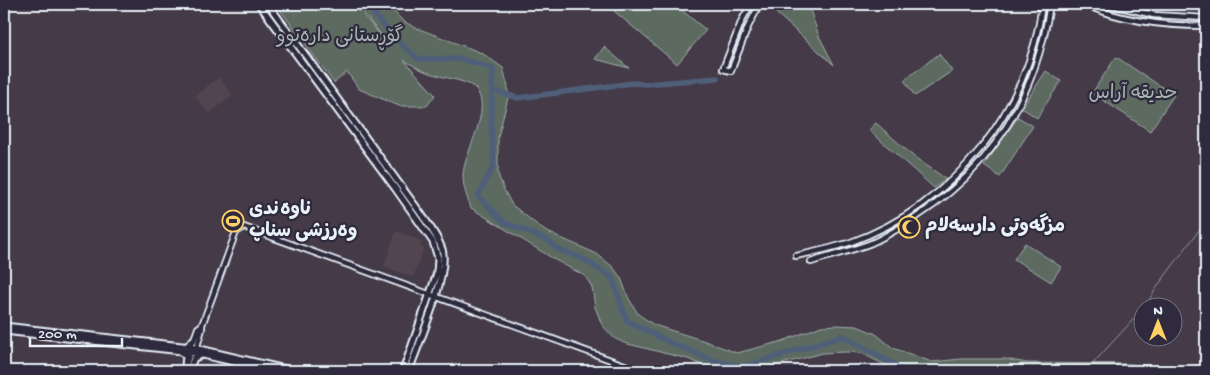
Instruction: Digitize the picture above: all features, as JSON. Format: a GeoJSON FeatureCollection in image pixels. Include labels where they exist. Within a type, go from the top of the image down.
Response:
{"type":"FeatureCollection","features":[{"type":"Feature","properties":{"kind":"main road"},"geometry":{"type":"LineString","coordinates":[[259,4],[352,125]]}},
{"type":"Feature","properties":{"kind":"main road"},"geometry":{"type":"LineString","coordinates":[[268,4],[433,242],[438,264],[433,295],[409,371]]}},
{"type":"Feature","properties":{"kind":"main road"},"geometry":{"type":"LineString","coordinates":[[403,371],[433,295]]}},
{"type":"Feature","properties":{"kind":"main road"},"geometry":{"type":"LineString","coordinates":[[4,326],[176,348],[206,350]]}},
{"type":"Feature","properties":{"kind":"main road"},"geometry":{"type":"LineString","coordinates":[[4,332],[176,348],[188,346],[196,340],[199,348],[294,371]]}},
{"type":"Feature","properties":{"kind":"main road"},"geometry":{"type":"LineString","coordinates":[[176,348],[186,356],[187,369]]}},
{"type":"Feature","properties":{"kind":"main road"},"geometry":{"type":"LineString","coordinates":[[193,350],[210,357],[272,371]]}},
{"type":"Feature","properties":{"kind":"main road"},"geometry":{"type":"LineString","coordinates":[[187,369],[196,357],[210,357]]}},
{"type":"Feature","properties":{"kind":"street"},"geometry":{"type":"LineString","coordinates":[[751,4],[742,20],[723,69],[731,71],[748,27],[760,4]]}},
{"type":"Feature","properties":{"kind":"street"},"geometry":{"type":"LineString","coordinates":[[796,256],[820,251],[858,239],[903,217],[935,194],[974,158],[999,123],[1021,83],[1034,47],[1042,4]]}},
{"type":"Feature","properties":{"kind":"street"},"geometry":{"type":"LineString","coordinates":[[811,262],[869,244],[907,223],[946,197],[980,164],[1006,127],[1028,86],[1042,49],[1050,4]]}},
{"type":"Feature","properties":{"kind":"street"},"geometry":{"type":"LineString","coordinates":[[1084,4],[1105,12],[1156,22],[1206,26]]}},
{"type":"Feature","properties":{"kind":"street"},"geometry":{"type":"LineString","coordinates":[[1097,4],[1114,4]]}},
{"type":"Feature","properties":{"kind":"street"},"geometry":{"type":"LineString","coordinates":[[1105,12],[1108,4]]}},
{"type":"Feature","properties":{"kind":"street"},"geometry":{"type":"LineString","coordinates":[[1108,4],[1154,14],[1206,18]]}},
{"type":"Feature","properties":{"kind":"street"},"geometry":{"type":"LineString","coordinates":[[1021,83],[1028,86]]}},
{"type":"Feature","properties":{"kind":"street"},"geometry":{"type":"LineString","coordinates":[[903,217],[907,223]]}},
{"type":"Feature","properties":{"kind":"street"},"geometry":{"type":"LineString","coordinates":[[187,369],[236,232],[242,227],[641,371]]}},
{"type":"Feature","properties":{"kind":"street"},"geometry":{"type":"LineString","coordinates":[[820,251],[823,258]]}},
{"type":"Feature","properties":{"kind":"shaded area"},"geometry":{"type":"Polygon","coordinates":[[[219,77],[233,95],[209,114],[195,96],[219,77]]]}},
{"type":"Feature","properties":{"kind":"shaded area"},"geometry":{"type":"Polygon","coordinates":[[[396,231],[422,241],[420,247],[424,248],[413,278],[384,266],[396,231]]]}},
{"type":"Feature","properties":{"kind":"green space","name":"گۆڕستانی دارەتوو"},"geometry":{"type":"Polygon","coordinates":[[[276,4],[353,4],[386,41],[356,4],[386,4],[403,21],[482,53],[503,68],[508,87],[508,98],[498,137],[498,174],[512,205],[545,231],[597,254],[613,267],[621,278],[628,297],[638,314],[654,325],[737,353],[783,341],[821,326],[837,325],[857,326],[876,334],[893,348],[932,362],[961,359],[1005,359],[1027,363],[1131,364],[1190,371],[891,371],[885,365],[861,353],[846,352],[823,353],[755,371],[716,371],[688,359],[624,343],[614,338],[602,325],[595,307],[592,287],[585,276],[471,208],[464,188],[463,175],[480,118],[480,97],[475,88],[465,83],[424,71],[404,60],[435,95],[427,106],[399,106],[359,89],[347,72],[334,83],[276,4]]]}},
{"type":"Feature","properties":{"kind":"green space"},"geometry":{"type":"Polygon","coordinates":[[[620,4],[674,4],[706,30],[677,64],[614,11],[620,4]]]}},
{"type":"Feature","properties":{"kind":"green space"},"geometry":{"type":"Polygon","coordinates":[[[766,4],[808,4],[819,36],[834,65],[766,4]]]}},
{"type":"Feature","properties":{"kind":"green space"},"geometry":{"type":"Polygon","coordinates":[[[604,47],[629,68],[595,59],[604,47]]]}},
{"type":"Feature","properties":{"kind":"green space"},"geometry":{"type":"Polygon","coordinates":[[[939,54],[952,71],[915,96],[904,80],[939,54]]]}},
{"type":"Feature","properties":{"kind":"green space","name":"حديقه آراس"},"geometry":{"type":"Polygon","coordinates":[[[1116,57],[1174,95],[1150,131],[1092,93],[1116,57]]]}},
{"type":"Feature","properties":{"kind":"green space"},"geometry":{"type":"Polygon","coordinates":[[[1046,71],[1061,81],[1037,118],[1022,108],[1046,71]]]}},
{"type":"Feature","properties":{"kind":"green space"},"geometry":{"type":"Polygon","coordinates":[[[1018,117],[1033,126],[1000,177],[984,166],[1018,117]]]}},
{"type":"Feature","properties":{"kind":"green space"},"geometry":{"type":"Polygon","coordinates":[[[876,123],[913,156],[946,179],[934,188],[869,130],[876,123]]]}},
{"type":"Feature","properties":{"kind":"green space"},"geometry":{"type":"Polygon","coordinates":[[[1025,243],[1061,267],[1051,282],[1014,259],[1025,243]]]}},
{"type":"Feature","properties":{"kind":"waterway"},"geometry":{"type":"LineString","coordinates":[[366,4],[394,38],[419,59],[461,59],[493,69],[491,126],[494,165],[478,196],[504,222],[547,240],[559,250],[581,258],[612,277],[627,321],[711,360],[743,367],[843,336],[902,369],[910,371]]}},
{"type":"Feature","properties":{"kind":"waterway"},"geometry":{"type":"LineString","coordinates":[[492,90],[518,98],[633,83],[646,84],[717,78]]}},
{"type":"Feature","properties":{"kind":"waterway"},"geometry":{"type":"LineString","coordinates":[[1150,298],[1206,221]]}},
{"type":"Feature","properties":{"kind":"waterway"},"geometry":{"type":"LineString","coordinates":[[1086,371],[1132,321]]}},
{"type":"Feature","properties":{"kind":"waterway"},"geometry":{"type":"LineString","coordinates":[[1117,371],[1206,369]]}},
{"type":"Feature","properties":{"kind":"place","name":"ناوەندی وەرزشی سناپ"},"geometry":{"type":"Point","coordinates":[233,221]}},
{"type":"Feature","properties":{"kind":"place","name":"مزگەوتی دارسەلام"},"geometry":{"type":"Point","coordinates":[909,227]}}]}
